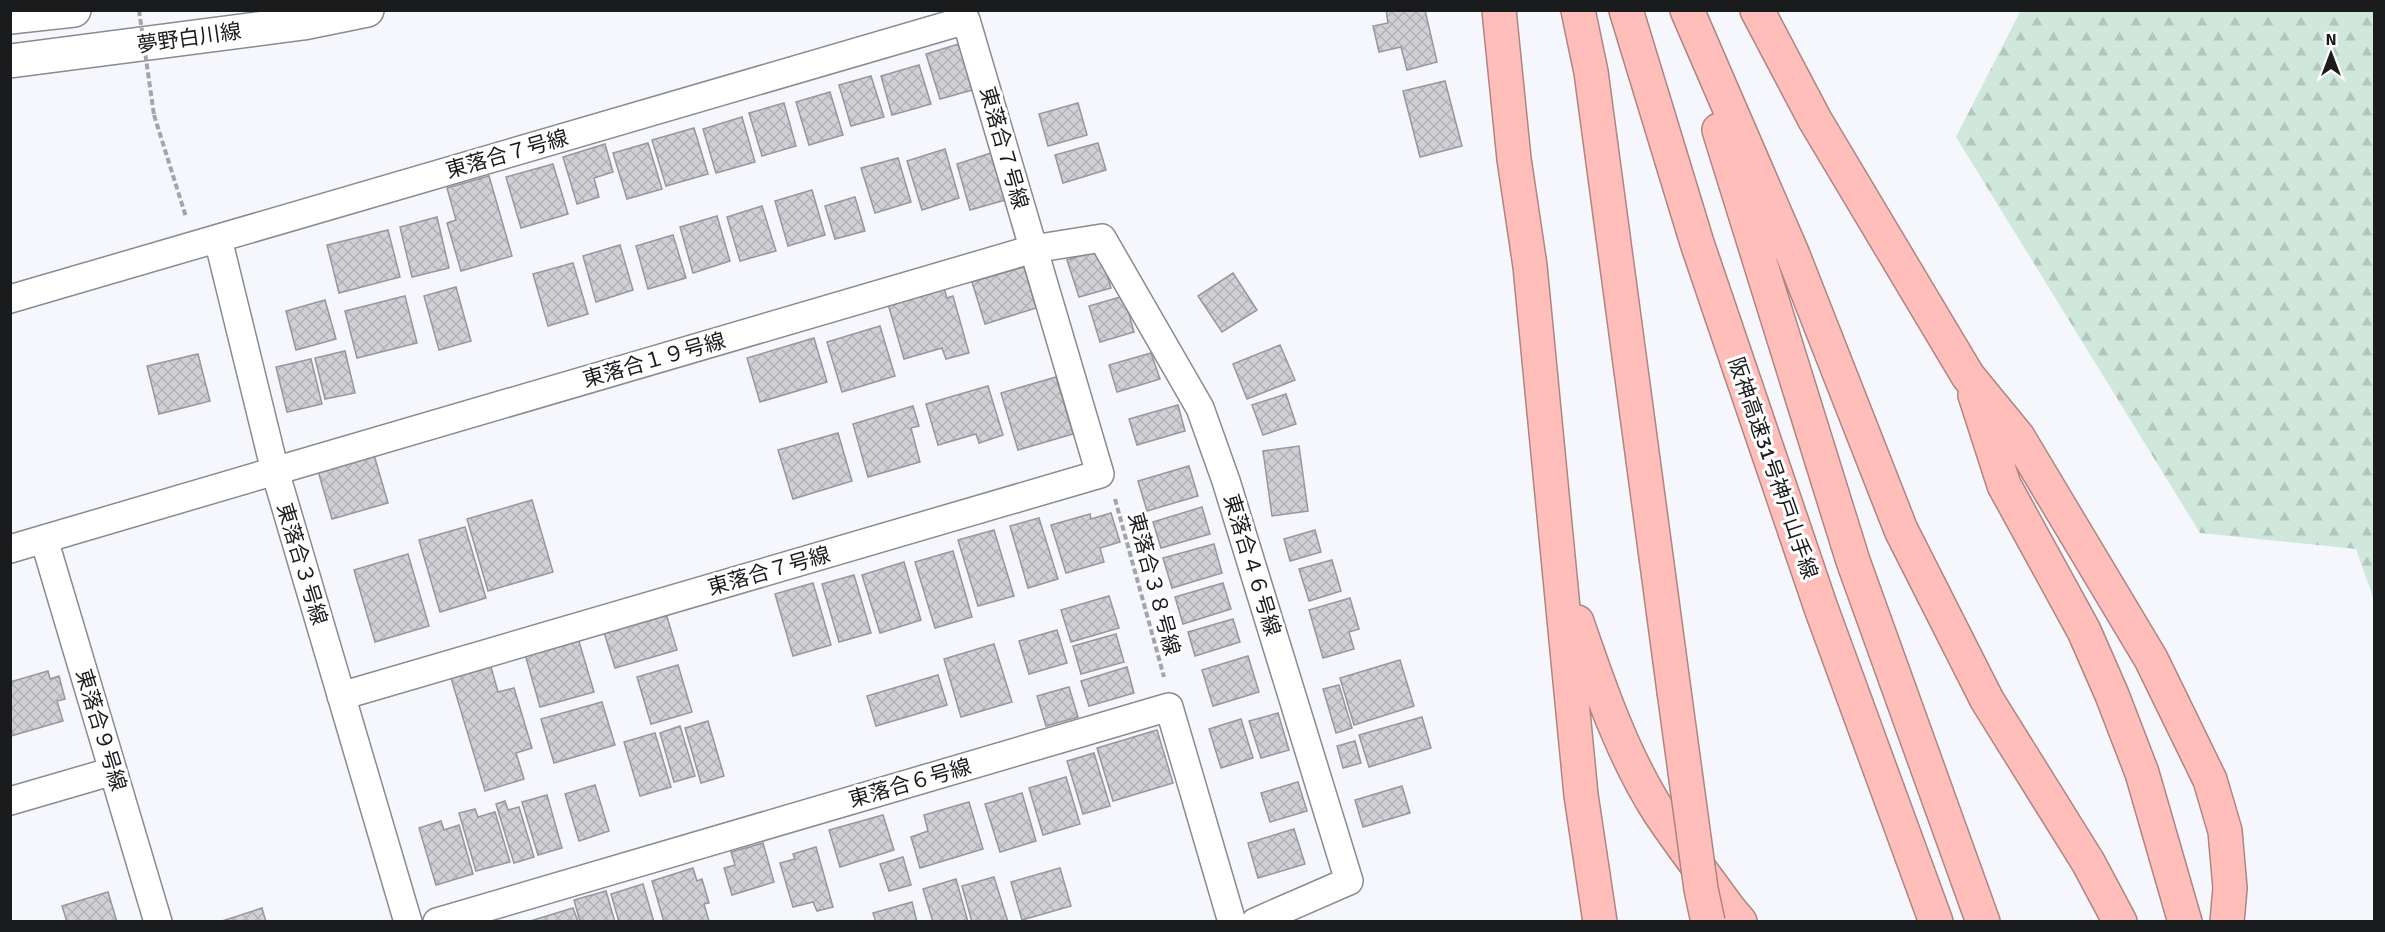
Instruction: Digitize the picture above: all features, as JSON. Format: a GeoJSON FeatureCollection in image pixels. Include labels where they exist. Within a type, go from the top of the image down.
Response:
{"type":"FeatureCollection","features":[{"type":"Feature","properties":{"kind":"highway"},"geometry":{"type":"LineString","coordinates":[[1499,10],[1514,159],[1530,266],[1581,795],[1600,921]]}},
{"type":"Feature","properties":{"kind":"highway"},"geometry":{"type":"LineString","coordinates":[[1578,10],[1591,72],[1701,889],[1708,921]]}},
{"type":"Feature","properties":{"kind":"highway","name":"阪神高速31号神戸山手線"},"geometry":{"type":"LineString","coordinates":[[1626,10],[1697,243],[1817,597],[1936,921]]}},
{"type":"Feature","properties":{"kind":"highway"},"geometry":{"type":"LineString","coordinates":[[1685,10],[1793,255],[1901,531],[1987,700],[2088,862],[2120,921]]}},
{"type":"Feature","properties":{"kind":"highway"},"geometry":{"type":"LineString","coordinates":[[1685,10],[1771,302],[1854,561],[1983,921]]}},
{"type":"Feature","properties":{"kind":"highway"},"geometry":{"type":"LineString","coordinates":[[1757,10],[1815,120],[1968,376],[2018,437],[2151,659],[2210,780],[2225,831],[2230,888],[2227,921]]}},
{"type":"Feature","properties":{"kind":"highway"},"geometry":{"type":"LineString","coordinates":[[1968,376],[2004,485],[2084,631],[2112,694],[2142,773],[2185,921]]}},
{"type":"Feature","properties":{"kind":"highway"},"geometry":{"type":"LineString","coordinates":[[1560,572],[1607,703],[1637,773],[1659,812],[1740,921]]}},
{"type":"Feature","properties":{"kind":"street"},"geometry":{"type":"LineString","coordinates":[[10,17],[74,10]]}},
{"type":"Feature","properties":{"kind":"street","name":"夢野白川線"},"geometry":{"type":"LineString","coordinates":[[10,61],[303,23],[367,10]]}},
{"type":"Feature","properties":{"kind":"street","name":"東落合７号線"},"geometry":{"type":"LineString","coordinates":[[10,299],[966,20],[1100,474],[341,696]]}},
{"type":"Feature","properties":{"kind":"street","name":"東落合４６号線"},"geometry":{"type":"LineString","coordinates":[[1033,249],[1102,238],[1200,408],[1226,481],[1349,881],[1255,921]]}},
{"type":"Feature","properties":{"kind":"street","name":"東落合３号線"},"geometry":{"type":"LineString","coordinates":[[218,239],[275,471],[408,921]]}},
{"type":"Feature","properties":{"kind":"street","name":"東落合１９号線"},"geometry":{"type":"LineString","coordinates":[[275,471],[1033,249]]}},
{"type":"Feature","properties":{"kind":"street"},"geometry":{"type":"LineString","coordinates":[[10,549],[275,471]]}},
{"type":"Feature","properties":{"kind":"street","name":"東落合９号線"},"geometry":{"type":"LineString","coordinates":[[44,539],[158,921]]}},
{"type":"Feature","properties":{"kind":"street"},"geometry":{"type":"LineString","coordinates":[[1169,707],[1232,921]]}},
{"type":"Feature","properties":{"kind":"street","name":"東落合６号線"},"geometry":{"type":"LineString","coordinates":[[437,921],[1169,707]]}},
{"type":"Feature","properties":{"kind":"street"},"geometry":{"type":"LineString","coordinates":[[10,801],[113,771]]}},
{"type":"Feature","properties":{"kind":"path"},"geometry":{"type":"LineString","coordinates":[[139,10],[153,115]]}},
{"type":"Feature","properties":{"kind":"path","name":"東落合３８号線"},"geometry":{"type":"LineString","coordinates":[[1100,474],[1115,496],[1167,689],[1169,707]]}},
{"type":"Feature","properties":{"kind":"green space"},"geometry":{"type":"Polygon","coordinates":[[[2021,10],[2374,11],[2374,600],[2356,549],[2200,533],[1956,137],[2021,10]]]}},
{"type":"Feature","properties":{"kind":"building"},"geometry":{"type":"Polygon","coordinates":[[[1386,10],[1425,10],[1437,62],[1407,70],[1401,47],[1379,52],[1373,26],[1388,23],[1386,10]]]}},
{"type":"Feature","properties":{"kind":"building"},"geometry":{"type":"Polygon","coordinates":[[[962,43],[976,89],[940,99],[926,54],[962,43]]]}},
{"type":"Feature","properties":{"kind":"building"},"geometry":{"type":"Polygon","coordinates":[[[919,65],[931,104],[892,115],[881,76],[919,65]]]}},
{"type":"Feature","properties":{"kind":"building"},"geometry":{"type":"Polygon","coordinates":[[[871,76],[884,117],[851,126],[839,85],[871,76]]]}},
{"type":"Feature","properties":{"kind":"building"},"geometry":{"type":"Polygon","coordinates":[[[1445,81],[1462,146],[1420,157],[1403,91],[1445,81]]]}},
{"type":"Feature","properties":{"kind":"building"},"geometry":{"type":"Polygon","coordinates":[[[830,92],[843,135],[809,145],[796,102],[830,92]]]}},
{"type":"Feature","properties":{"kind":"building"},"geometry":{"type":"Polygon","coordinates":[[[784,103],[796,146],[762,156],[749,113],[784,103]]]}},
{"type":"Feature","properties":{"kind":"building"},"geometry":{"type":"Polygon","coordinates":[[[1078,103],[1087,135],[1048,146],[1039,114],[1078,103]]]}},
{"type":"Feature","properties":{"kind":"building"},"geometry":{"type":"Polygon","coordinates":[[[742,117],[755,162],[716,173],[703,129],[742,117]]]}},
{"type":"Feature","properties":{"kind":"building"},"geometry":{"type":"Polygon","coordinates":[[[694,128],[708,174],[666,186],[652,140],[694,128]]]}},
{"type":"Feature","properties":{"kind":"building"},"geometry":{"type":"Polygon","coordinates":[[[648,143],[662,189],[627,199],[613,153],[648,143]]]}},
{"type":"Feature","properties":{"kind":"building"},"geometry":{"type":"Polygon","coordinates":[[[1098,143],[1106,170],[1063,183],[1055,155],[1098,143]]]}},
{"type":"Feature","properties":{"kind":"building"},"geometry":{"type":"Polygon","coordinates":[[[605,144],[613,172],[594,178],[599,197],[577,204],[563,157],[605,144]]]}},
{"type":"Feature","properties":{"kind":"building"},"geometry":{"type":"Polygon","coordinates":[[[945,149],[959,198],[922,210],[907,161],[945,149]]]}},
{"type":"Feature","properties":{"kind":"building"},"geometry":{"type":"Polygon","coordinates":[[[994,152],[1009,199],[970,210],[957,164],[994,152]]]}},
{"type":"Feature","properties":{"kind":"building"},"geometry":{"type":"Polygon","coordinates":[[[898,158],[911,202],[875,213],[861,168],[898,158]]]}},
{"type":"Feature","properties":{"kind":"building"},"geometry":{"type":"Polygon","coordinates":[[[553,164],[568,214],[521,228],[506,177],[553,164]]]}},
{"type":"Feature","properties":{"kind":"building"},"geometry":{"type":"Polygon","coordinates":[[[489,176],[512,256],[461,271],[447,223],[456,220],[447,188],[489,176]]]}},
{"type":"Feature","properties":{"kind":"building"},"geometry":{"type":"Polygon","coordinates":[[[812,190],[825,235],[788,246],[775,201],[812,190]]]}},
{"type":"Feature","properties":{"kind":"building"},"geometry":{"type":"Polygon","coordinates":[[[855,197],[865,231],[835,239],[825,206],[855,197]]]}},
{"type":"Feature","properties":{"kind":"building"},"geometry":{"type":"Polygon","coordinates":[[[762,206],[776,251],[740,261],[727,217],[762,206]]]}},
{"type":"Feature","properties":{"kind":"building"},"geometry":{"type":"Polygon","coordinates":[[[717,216],[730,261],[693,273],[680,227],[717,216]]]}},
{"type":"Feature","properties":{"kind":"building"},"geometry":{"type":"Polygon","coordinates":[[[437,217],[449,268],[412,277],[400,227],[437,217]]]}},
{"type":"Feature","properties":{"kind":"building"},"geometry":{"type":"Polygon","coordinates":[[[388,230],[400,277],[339,293],[327,245],[388,230]]]}},
{"type":"Feature","properties":{"kind":"building"},"geometry":{"type":"Polygon","coordinates":[[[673,235],[686,278],[648,289],[636,246],[673,235]]]}},
{"type":"Feature","properties":{"kind":"building"},"geometry":{"type":"Polygon","coordinates":[[[620,245],[633,290],[596,302],[583,256],[620,245]]]}},
{"type":"Feature","properties":{"kind":"building"},"geometry":{"type":"Polygon","coordinates":[[[1100,250],[1111,288],[1079,297],[1067,260],[1100,250]]]}},
{"type":"Feature","properties":{"kind":"building"},"geometry":{"type":"Polygon","coordinates":[[[573,263],[588,314],[548,326],[533,274],[573,263]]]}},
{"type":"Feature","properties":{"kind":"building"},"geometry":{"type":"Polygon","coordinates":[[[1024,267],[1036,308],[985,324],[972,282],[1024,267]]]}},
{"type":"Feature","properties":{"kind":"building"},"geometry":{"type":"Polygon","coordinates":[[[1233,273],[1257,310],[1222,332],[1198,296],[1233,273]]]}},
{"type":"Feature","properties":{"kind":"building"},"geometry":{"type":"Polygon","coordinates":[[[456,287],[471,341],[439,350],[424,296],[456,287]]]}},
{"type":"Feature","properties":{"kind":"building"},"geometry":{"type":"Polygon","coordinates":[[[944,288],[947,298],[953,296],[969,353],[946,359],[942,348],[904,359],[888,304],[944,288]]]}},
{"type":"Feature","properties":{"kind":"building"},"geometry":{"type":"Polygon","coordinates":[[[405,296],[417,343],[357,358],[345,311],[405,296]]]}},
{"type":"Feature","properties":{"kind":"building"},"geometry":{"type":"Polygon","coordinates":[[[1124,296],[1134,332],[1100,342],[1089,306],[1124,296]]]}},
{"type":"Feature","properties":{"kind":"building"},"geometry":{"type":"Polygon","coordinates":[[[325,300],[336,339],[296,350],[286,311],[325,300]]]}},
{"type":"Feature","properties":{"kind":"building"},"geometry":{"type":"Polygon","coordinates":[[[880,326],[895,376],[842,392],[827,342],[880,326]]]}},
{"type":"Feature","properties":{"kind":"building"},"geometry":{"type":"Polygon","coordinates":[[[814,338],[827,382],[760,402],[747,358],[814,338]]]}},
{"type":"Feature","properties":{"kind":"building"},"geometry":{"type":"Polygon","coordinates":[[[1280,345],[1295,380],[1247,399],[1233,364],[1280,345]]]}},
{"type":"Feature","properties":{"kind":"building"},"geometry":{"type":"Polygon","coordinates":[[[345,351],[355,393],[325,399],[315,358],[345,351]]]}},
{"type":"Feature","properties":{"kind":"building"},"geometry":{"type":"Polygon","coordinates":[[[1151,353],[1160,379],[1117,392],[1109,365],[1151,353]]]}},
{"type":"Feature","properties":{"kind":"building"},"geometry":{"type":"Polygon","coordinates":[[[198,354],[210,401],[159,414],[147,366],[198,354]]]}},
{"type":"Feature","properties":{"kind":"building"},"geometry":{"type":"Polygon","coordinates":[[[311,359],[322,404],[287,412],[276,367],[311,359]]]}},
{"type":"Feature","properties":{"kind":"building"},"geometry":{"type":"Polygon","coordinates":[[[1056,377],[1073,434],[1018,450],[1001,393],[1056,377]]]}},
{"type":"Feature","properties":{"kind":"building"},"geometry":{"type":"Polygon","coordinates":[[[988,386],[1003,435],[979,443],[976,434],[938,445],[926,404],[988,386]]]}},
{"type":"Feature","properties":{"kind":"building"},"geometry":{"type":"Polygon","coordinates":[[[1286,394],[1296,424],[1263,435],[1252,405],[1286,394]]]}},
{"type":"Feature","properties":{"kind":"building"},"geometry":{"type":"Polygon","coordinates":[[[1178,405],[1185,431],[1137,445],[1129,419],[1178,405]]]}},
{"type":"Feature","properties":{"kind":"building"},"geometry":{"type":"Polygon","coordinates":[[[913,406],[919,426],[911,428],[920,462],[868,477],[853,424],[913,406]]]}},
{"type":"Feature","properties":{"kind":"building"},"geometry":{"type":"Polygon","coordinates":[[[838,433],[852,481],[793,499],[778,450],[838,433]]]}},
{"type":"Feature","properties":{"kind":"building"},"geometry":{"type":"Polygon","coordinates":[[[1299,446],[1308,511],[1272,516],[1263,451],[1299,446]]]}},
{"type":"Feature","properties":{"kind":"building"},"geometry":{"type":"Polygon","coordinates":[[[374,455],[388,503],[332,519],[318,471],[374,455]]]}},
{"type":"Feature","properties":{"kind":"building"},"geometry":{"type":"Polygon","coordinates":[[[1189,466],[1198,496],[1147,511],[1138,481],[1189,466]]]}},
{"type":"Feature","properties":{"kind":"building"},"geometry":{"type":"Polygon","coordinates":[[[532,500],[553,572],[488,591],[467,519],[532,500]]]}},
{"type":"Feature","properties":{"kind":"building"},"geometry":{"type":"Polygon","coordinates":[[[1202,507],[1210,534],[1161,548],[1153,522],[1202,507]]]}},
{"type":"Feature","properties":{"kind":"building"},"geometry":{"type":"Polygon","coordinates":[[[1111,513],[1120,542],[1100,548],[1104,562],[1066,573],[1051,525],[1090,514],[1091,519],[1111,513]]]}},
{"type":"Feature","properties":{"kind":"building"},"geometry":{"type":"Polygon","coordinates":[[[1039,518],[1058,579],[1028,588],[1010,526],[1039,518]]]}},
{"type":"Feature","properties":{"kind":"building"},"geometry":{"type":"Polygon","coordinates":[[[465,527],[486,598],[440,612],[419,540],[465,527]]]}},
{"type":"Feature","properties":{"kind":"building"},"geometry":{"type":"Polygon","coordinates":[[[994,530],[1014,596],[978,606],[958,540],[994,530]]]}},
{"type":"Feature","properties":{"kind":"building"},"geometry":{"type":"Polygon","coordinates":[[[1315,530],[1321,552],[1290,561],[1284,539],[1315,530]]]}},
{"type":"Feature","properties":{"kind":"building"},"geometry":{"type":"Polygon","coordinates":[[[1214,544],[1222,573],[1172,588],[1163,558],[1214,544]]]}},
{"type":"Feature","properties":{"kind":"building"},"geometry":{"type":"Polygon","coordinates":[[[953,551],[972,617],[935,628],[915,562],[953,551]]]}},
{"type":"Feature","properties":{"kind":"building"},"geometry":{"type":"Polygon","coordinates":[[[408,554],[429,626],[375,642],[354,570],[408,554]]]}},
{"type":"Feature","properties":{"kind":"building"},"geometry":{"type":"Polygon","coordinates":[[[1332,560],[1341,591],[1309,601],[1299,569],[1332,560]]]}},
{"type":"Feature","properties":{"kind":"building"},"geometry":{"type":"Polygon","coordinates":[[[904,562],[921,620],[880,633],[862,575],[904,562]]]}},
{"type":"Feature","properties":{"kind":"building"},"geometry":{"type":"Polygon","coordinates":[[[854,575],[871,633],[839,642],[822,584],[854,575]]]}},
{"type":"Feature","properties":{"kind":"building"},"geometry":{"type":"Polygon","coordinates":[[[813,583],[831,645],[793,656],[775,594],[813,583]]]}},
{"type":"Feature","properties":{"kind":"building"},"geometry":{"type":"Polygon","coordinates":[[[1223,583],[1231,609],[1183,624],[1175,597],[1223,583]]]}},
{"type":"Feature","properties":{"kind":"building"},"geometry":{"type":"Polygon","coordinates":[[[1109,596],[1119,628],[1071,642],[1061,610],[1109,596]]]}},
{"type":"Feature","properties":{"kind":"building"},"geometry":{"type":"Polygon","coordinates":[[[1350,598],[1359,629],[1349,632],[1354,649],[1323,658],[1309,610],[1350,598]]]}},
{"type":"Feature","properties":{"kind":"building"},"geometry":{"type":"Polygon","coordinates":[[[665,610],[677,650],[615,668],[603,629],[665,610]]]}},
{"type":"Feature","properties":{"kind":"building"},"geometry":{"type":"Polygon","coordinates":[[[1233,619],[1240,642],[1195,656],[1188,632],[1233,619]]]}},
{"type":"Feature","properties":{"kind":"building"},"geometry":{"type":"Polygon","coordinates":[[[1057,630],[1067,663],[1029,674],[1019,641],[1057,630]]]}},
{"type":"Feature","properties":{"kind":"building"},"geometry":{"type":"Polygon","coordinates":[[[1116,634],[1124,662],[1081,674],[1073,646],[1116,634]]]}},
{"type":"Feature","properties":{"kind":"building"},"geometry":{"type":"Polygon","coordinates":[[[578,638],[594,692],[540,707],[525,654],[578,638]]]}},
{"type":"Feature","properties":{"kind":"building"},"geometry":{"type":"Polygon","coordinates":[[[994,644],[1012,702],[961,717],[944,659],[994,644]]]}},
{"type":"Feature","properties":{"kind":"building"},"geometry":{"type":"Polygon","coordinates":[[[1248,656],[1259,692],[1213,706],[1202,670],[1248,656]]]}},
{"type":"Feature","properties":{"kind":"building"},"geometry":{"type":"Polygon","coordinates":[[[1400,660],[1414,706],[1354,725],[1340,678],[1400,660]]]}},
{"type":"Feature","properties":{"kind":"building"},"geometry":{"type":"Polygon","coordinates":[[[678,665],[692,712],[651,724],[637,677],[678,665]]]}},
{"type":"Feature","properties":{"kind":"building"},"geometry":{"type":"Polygon","coordinates":[[[491,667],[498,692],[514,688],[532,748],[516,753],[524,779],[485,791],[451,678],[491,667]]]}},
{"type":"Feature","properties":{"kind":"building"},"geometry":{"type":"Polygon","coordinates":[[[1127,667],[1134,693],[1089,706],[1081,681],[1127,667]]]}},
{"type":"Feature","properties":{"kind":"building"},"geometry":{"type":"Polygon","coordinates":[[[48,671],[50,679],[59,676],[65,699],[57,701],[63,721],[11,736],[10,682],[48,671]]]}},
{"type":"Feature","properties":{"kind":"building"},"geometry":{"type":"Polygon","coordinates":[[[938,675],[947,705],[876,726],[867,696],[938,675]]]}},
{"type":"Feature","properties":{"kind":"building"},"geometry":{"type":"Polygon","coordinates":[[[1339,685],[1352,728],[1336,733],[1323,689],[1339,685]]]}},
{"type":"Feature","properties":{"kind":"building"},"geometry":{"type":"Polygon","coordinates":[[[1069,687],[1078,717],[1046,726],[1037,696],[1069,687]]]}},
{"type":"Feature","properties":{"kind":"building"},"geometry":{"type":"Polygon","coordinates":[[[602,702],[615,745],[554,763],[541,719],[602,702]]]}},
{"type":"Feature","properties":{"kind":"building"},"geometry":{"type":"Polygon","coordinates":[[[1278,713],[1289,750],[1261,758],[1249,721],[1278,713]]]}},
{"type":"Feature","properties":{"kind":"building"},"geometry":{"type":"Polygon","coordinates":[[[1422,717],[1431,748],[1369,767],[1359,735],[1422,717]]]}},
{"type":"Feature","properties":{"kind":"building"},"geometry":{"type":"Polygon","coordinates":[[[1241,719],[1253,758],[1221,768],[1209,729],[1241,719]]]}},
{"type":"Feature","properties":{"kind":"building"},"geometry":{"type":"Polygon","coordinates":[[[708,721],[724,776],[701,783],[685,728],[708,721]]]}},
{"type":"Feature","properties":{"kind":"building"},"geometry":{"type":"Polygon","coordinates":[[[680,726],[695,776],[674,782],[660,733],[680,726]]]}},
{"type":"Feature","properties":{"kind":"building"},"geometry":{"type":"Polygon","coordinates":[[[1157,730],[1173,783],[1113,801],[1097,748],[1157,730]]]}},
{"type":"Feature","properties":{"kind":"building"},"geometry":{"type":"Polygon","coordinates":[[[655,733],[671,787],[640,796],[624,742],[655,733]]]}},
{"type":"Feature","properties":{"kind":"building"},"geometry":{"type":"Polygon","coordinates":[[[1355,741],[1361,763],[1343,768],[1337,746],[1355,741]]]}},
{"type":"Feature","properties":{"kind":"building"},"geometry":{"type":"Polygon","coordinates":[[[1094,753],[1110,806],[1083,814],[1067,761],[1094,753]]]}},
{"type":"Feature","properties":{"kind":"building"},"geometry":{"type":"Polygon","coordinates":[[[1066,777],[1080,824],[1043,835],[1029,788],[1066,777]]]}},
{"type":"Feature","properties":{"kind":"building"},"geometry":{"type":"Polygon","coordinates":[[[1298,782],[1307,811],[1270,822],[1261,793],[1298,782]]]}},
{"type":"Feature","properties":{"kind":"building"},"geometry":{"type":"Polygon","coordinates":[[[595,785],[609,831],[579,841],[565,794],[595,785]]]}},
{"type":"Feature","properties":{"kind":"building"},"geometry":{"type":"Polygon","coordinates":[[[1402,786],[1410,813],[1363,827],[1355,800],[1402,786]]]}},
{"type":"Feature","properties":{"kind":"building"},"geometry":{"type":"Polygon","coordinates":[[[1022,793],[1036,841],[1000,852],[985,804],[1022,793]]]}},
{"type":"Feature","properties":{"kind":"building"},"geometry":{"type":"Polygon","coordinates":[[[547,795],[562,848],[538,855],[522,802],[547,795]]]}},
{"type":"Feature","properties":{"kind":"building"},"geometry":{"type":"Polygon","coordinates":[[[505,801],[508,810],[519,807],[534,857],[514,863],[496,804],[505,801]]]}},
{"type":"Feature","properties":{"kind":"building"},"geometry":{"type":"Polygon","coordinates":[[[969,802],[983,849],[920,868],[911,837],[928,831],[924,815],[969,802]]]}},
{"type":"Feature","properties":{"kind":"building"},"geometry":{"type":"Polygon","coordinates":[[[475,809],[478,817],[495,812],[510,862],[476,871],[459,813],[475,809]]]}},
{"type":"Feature","properties":{"kind":"building"},"geometry":{"type":"Polygon","coordinates":[[[883,815],[894,850],[840,867],[829,830],[883,815]]]}},
{"type":"Feature","properties":{"kind":"building"},"geometry":{"type":"Polygon","coordinates":[[[441,821],[444,830],[459,825],[473,874],[436,885],[419,828],[441,821]]]}},
{"type":"Feature","properties":{"kind":"building"},"geometry":{"type":"Polygon","coordinates":[[[1294,829],[1305,864],[1258,878],[1248,843],[1294,829]]]}},
{"type":"Feature","properties":{"kind":"building"},"geometry":{"type":"Polygon","coordinates":[[[763,843],[774,882],[732,895],[724,868],[735,865],[731,852],[763,843]]]}},
{"type":"Feature","properties":{"kind":"building"},"geometry":{"type":"Polygon","coordinates":[[[816,847],[833,907],[817,911],[813,902],[793,907],[780,863],[795,859],[793,854],[816,847]]]}},
{"type":"Feature","properties":{"kind":"building"},"geometry":{"type":"Polygon","coordinates":[[[903,857],[911,885],[889,891],[880,864],[903,857]]]}},
{"type":"Feature","properties":{"kind":"building"},"geometry":{"type":"Polygon","coordinates":[[[693,868],[697,881],[702,879],[709,903],[704,904],[709,921],[664,922],[652,881],[693,868]]]}},
{"type":"Feature","properties":{"kind":"building"},"geometry":{"type":"Polygon","coordinates":[[[1060,868],[1071,906],[1022,920],[1011,882],[1060,868]]]}},
{"type":"Feature","properties":{"kind":"building"},"geometry":{"type":"Polygon","coordinates":[[[994,877],[1008,922],[972,922],[962,886],[994,877]]]}},
{"type":"Feature","properties":{"kind":"building"},"geometry":{"type":"Polygon","coordinates":[[[956,879],[968,922],[933,922],[923,889],[956,879]]]}},
{"type":"Feature","properties":{"kind":"building"},"geometry":{"type":"Polygon","coordinates":[[[643,884],[654,922],[619,922],[611,894],[643,884]]]}},
{"type":"Feature","properties":{"kind":"building"},"geometry":{"type":"Polygon","coordinates":[[[606,891],[615,922],[580,922],[574,900],[606,891]]]}},
{"type":"Feature","properties":{"kind":"building"},"geometry":{"type":"Polygon","coordinates":[[[108,892],[117,922],[67,922],[62,906],[108,892]]]}},
{"type":"Feature","properties":{"kind":"building"},"geometry":{"type":"Polygon","coordinates":[[[912,902],[917,922],[876,922],[873,913],[912,902]]]}},
{"type":"Feature","properties":{"kind":"building"},"geometry":{"type":"Polygon","coordinates":[[[262,908],[266,922],[219,922],[262,908]]]}},
{"type":"Feature","properties":{"kind":"building"},"geometry":{"type":"Polygon","coordinates":[[[573,908],[578,922],[527,922],[573,908]]]}}]}
